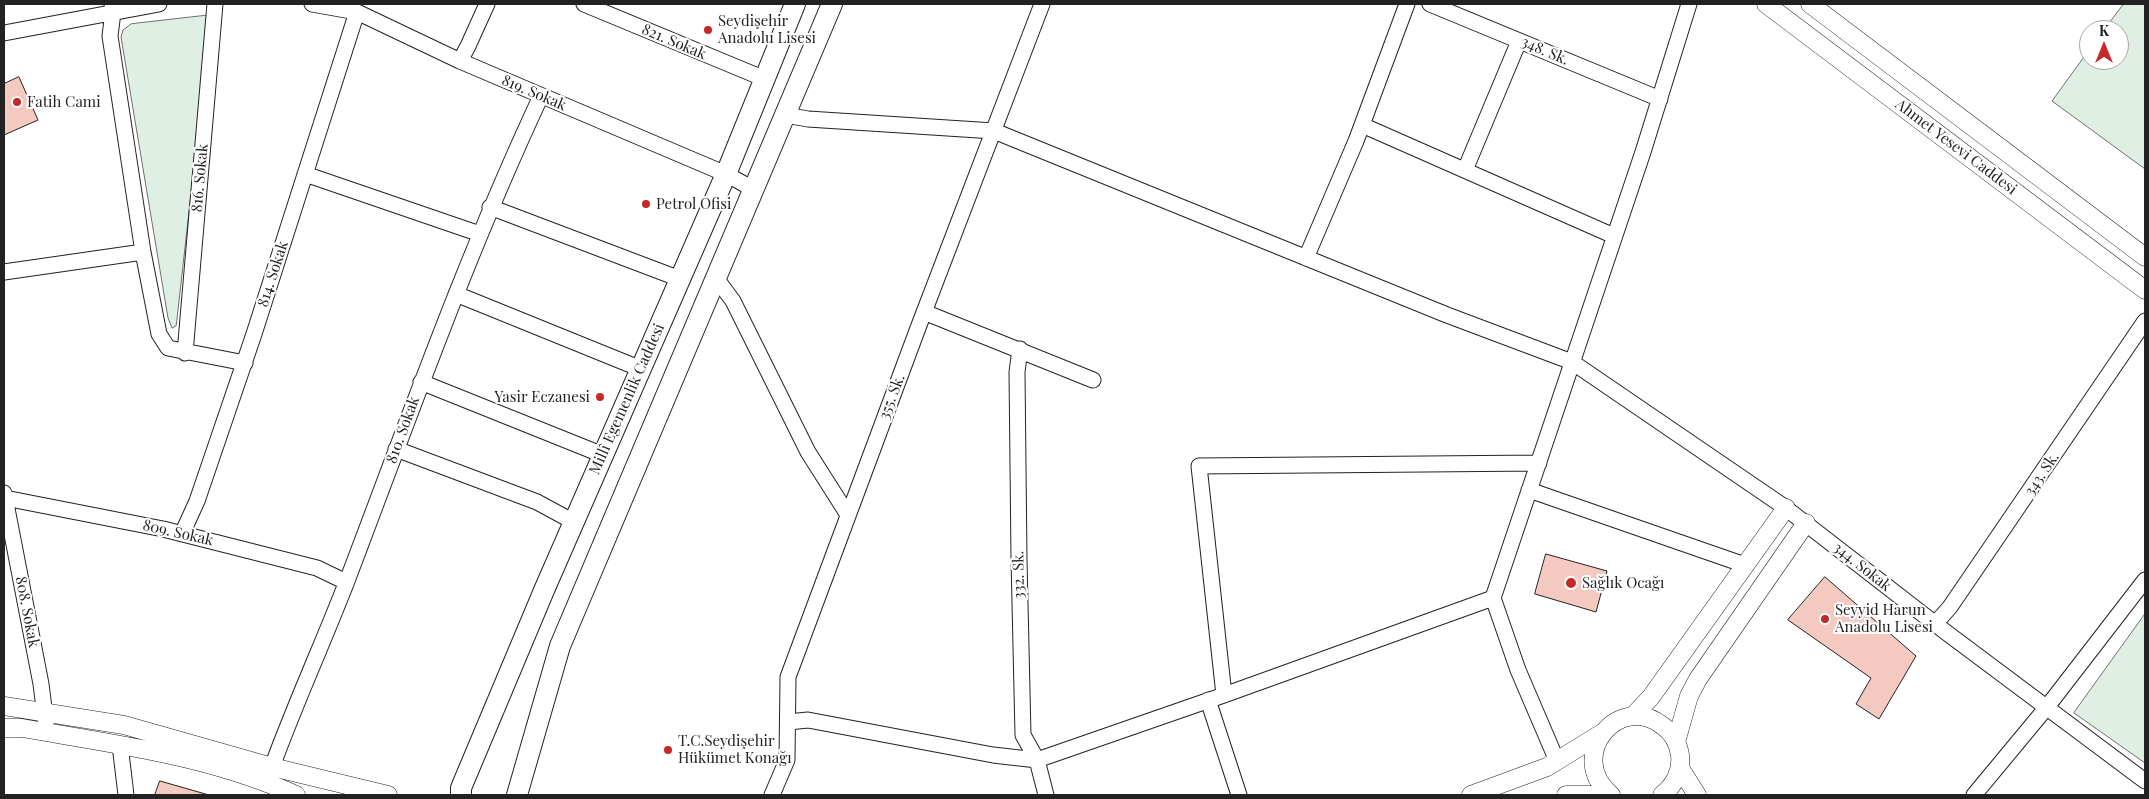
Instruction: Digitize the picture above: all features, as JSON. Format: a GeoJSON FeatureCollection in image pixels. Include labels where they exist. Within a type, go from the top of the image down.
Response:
{"type":"FeatureCollection","features":[{"type":"Feature","properties":{"kind":"main road","name":"Millî Egemenlik Caddesi"},"geometry":{"type":"LineString","coordinates":[[460,795],[465,779],[574,522],[726,174],[795,4]]}},
{"type":"Feature","properties":{"kind":"main road"},"geometry":{"type":"LineString","coordinates":[[517,795],[560,646],[832,4]]}},
{"type":"Feature","properties":{"kind":"street"},"geometry":{"type":"LineString","coordinates":[[4,33],[113,8],[159,4]]}},
{"type":"Feature","properties":{"kind":"street","name":"816. Sokak"},"geometry":{"type":"LineString","coordinates":[[185,353],[215,4]]}},
{"type":"Feature","properties":{"kind":"street","name":"819. Sokak"},"geometry":{"type":"LineString","coordinates":[[312,4],[357,12],[460,61],[726,174],[754,189]]}},
{"type":"Feature","properties":{"kind":"street"},"geometry":{"type":"LineString","coordinates":[[460,61],[487,4]]}},
{"type":"Feature","properties":{"kind":"street","name":"821. Sokak"},"geometry":{"type":"LineString","coordinates":[[584,4],[764,79]]}},
{"type":"Feature","properties":{"kind":"street","name":"355. Sk."},"geometry":{"type":"LineString","coordinates":[[772,795],[787,760],[788,677],[924,312],[1042,4]]}},
{"type":"Feature","properties":{"kind":"street"},"geometry":{"type":"LineString","coordinates":[[1306,258],[1362,125],[1407,4]]}},
{"type":"Feature","properties":{"kind":"street","name":"348. Sk."},"geometry":{"type":"LineString","coordinates":[[1430,4],[1660,99]]}},
{"type":"Feature","properties":{"kind":"street"},"geometry":{"type":"LineString","coordinates":[[1557,761],[1518,670],[1493,598],[1660,99],[1689,4]]}},
{"type":"Feature","properties":{"kind":"street","name":"Ahmet Yesevi Caddesi"},"geometry":{"type":"LineString","coordinates":[[1766,4],[2145,290]]}},
{"type":"Feature","properties":{"kind":"street","name":"Ahmet Yesevi Caddesi"},"geometry":{"type":"LineString","coordinates":[[1810,4],[2145,257]]}},
{"type":"Feature","properties":{"kind":"street"},"geometry":{"type":"LineString","coordinates":[[113,8],[110,36],[142,252],[159,334],[168,348],[185,353],[229,358],[244,363]]}},
{"type":"Feature","properties":{"kind":"street","name":"814. Sokak"},"geometry":{"type":"LineString","coordinates":[[182,534],[197,501],[244,363],[357,12]]}},
{"type":"Feature","properties":{"kind":"street"},"geometry":{"type":"LineString","coordinates":[[1465,170],[1519,41]]}},
{"type":"Feature","properties":{"kind":"street","name":"810. Sokak"},"geometry":{"type":"LineString","coordinates":[[272,766],[346,582],[421,382],[490,207],[541,96]]}},
{"type":"Feature","properties":{"kind":"street","name":"344. Sokak"},"geometry":{"type":"LineString","coordinates":[[785,114],[808,119],[994,131],[1447,315],[1572,362],[1786,508],[1935,624],[2145,781]]}},
{"type":"Feature","properties":{"kind":"street"},"geometry":{"type":"LineString","coordinates":[[1362,125],[1614,236]]}},
{"type":"Feature","properties":{"kind":"street"},"geometry":{"type":"LineString","coordinates":[[305,174],[480,234]]}},
{"type":"Feature","properties":{"kind":"street"},"geometry":{"type":"LineString","coordinates":[[490,207],[680,279]]}},
{"type":"Feature","properties":{"kind":"street"},"geometry":{"type":"LineString","coordinates":[[4,272],[142,252]]}},
{"type":"Feature","properties":{"kind":"street"},"geometry":{"type":"LineString","coordinates":[[716,278],[733,301],[808,452],[848,515]]}},
{"type":"Feature","properties":{"kind":"street"},"geometry":{"type":"LineString","coordinates":[[456,294],[641,369]]}},
{"type":"Feature","properties":{"kind":"street"},"geometry":{"type":"LineString","coordinates":[[924,312],[1020,349],[1093,380]]}},
{"type":"Feature","properties":{"kind":"street","name":"343. Sk."},"geometry":{"type":"LineString","coordinates":[[1935,624],[1950,607],[2145,322]]}},
{"type":"Feature","properties":{"kind":"street","name":"332. Sk."},"geometry":{"type":"LineString","coordinates":[[1020,349],[1018,372],[1018,559],[1023,735],[1037,760],[1046,795]]}},
{"type":"Feature","properties":{"kind":"street"},"geometry":{"type":"LineString","coordinates":[[421,382],[603,455]]}},
{"type":"Feature","properties":{"kind":"street"},"geometry":{"type":"LineString","coordinates":[[396,449],[537,502],[574,522]]}},
{"type":"Feature","properties":{"kind":"street"},"geometry":{"type":"LineString","coordinates":[[1224,695],[1199,466],[1538,463]]}},
{"type":"Feature","properties":{"kind":"street"},"geometry":{"type":"LineString","coordinates":[[1529,490],[1745,566]]}},
{"type":"Feature","properties":{"kind":"street","name":"809. Sokak"},"geometry":{"type":"LineString","coordinates":[[4,496],[182,534],[317,568],[346,582]]}},
{"type":"Feature","properties":{"kind":"street","name":"808. Sokak"},"geometry":{"type":"LineString","coordinates":[[4,496],[45,713],[46,732]]}},
{"type":"Feature","properties":{"kind":"street"},"geometry":{"type":"LineString","coordinates":[[1633,716],[1651,697],[1786,508]]}},
{"type":"Feature","properties":{"kind":"street"},"geometry":{"type":"LineString","coordinates":[[1676,742],[1689,696],[1698,679],[1806,523]]}},
{"type":"Feature","properties":{"kind":"street"},"geometry":{"type":"LineString","coordinates":[[1974,795],[2047,707],[2145,580]]}},
{"type":"Feature","properties":{"kind":"street"},"geometry":{"type":"LineString","coordinates":[[788,722],[808,720],[994,755],[1037,760],[1493,598]]}},
{"type":"Feature","properties":{"kind":"street"},"geometry":{"type":"LineString","coordinates":[[1208,700],[1239,795]]}},
{"type":"Feature","properties":{"kind":"street"},"geometry":{"type":"LineString","coordinates":[[4,706],[124,725],[272,766],[388,795]]}},
{"type":"Feature","properties":{"kind":"street"},"geometry":{"type":"LineString","coordinates":[[1471,795],[1548,766],[1616,721],[1633,716],[1658,722],[1672,734],[1676,742],[1680,768],[1673,784],[1662,795]]}},
{"type":"Feature","properties":{"kind":"street"},"geometry":{"type":"LineString","coordinates":[[4,728],[22,728],[150,749],[266,782],[296,795]]}},
{"type":"Feature","properties":{"kind":"street"},"geometry":{"type":"LineString","coordinates":[[1602,732],[1594,748],[1593,766],[1599,782],[1611,795]]}},
{"type":"Feature","properties":{"kind":"street"},"geometry":{"type":"LineString","coordinates":[[120,745],[126,795]]}},
{"type":"Feature","properties":{"kind":"street"},"geometry":{"type":"LineString","coordinates":[[1680,768],[1697,795]]}},
{"type":"Feature","properties":{"kind":"street"},"geometry":{"type":"LineString","coordinates":[[1566,795],[1611,795]]}},
{"type":"Feature","properties":{"kind":"green space"},"geometry":{"type":"Polygon","coordinates":[[[2124,4],[2145,4],[2145,169],[2052,101],[2079,64],[2079,70],[2129,70],[2129,20],[2112,20],[2124,4]]]}},
{"type":"Feature","properties":{"kind":"green space"},"geometry":{"type":"Polygon","coordinates":[[[211,15],[177,319],[176,326],[172,328],[168,318],[121,37],[123,30],[131,24],[211,15]]]}},
{"type":"Feature","properties":{"kind":"green space"},"geometry":{"type":"Polygon","coordinates":[[[2145,614],[2145,763],[2074,713],[2145,614]]]}},
{"type":"Feature","properties":{"kind":"building","name":"Fatih Cami"},"geometry":{"type":"Polygon","coordinates":[[[19,77],[38,120],[4,135],[4,84],[19,77]]]}},
{"type":"Feature","properties":{"kind":"building","name":"Sağlık Ocağı"},"geometry":{"type":"Polygon","coordinates":[[[1546,554],[1607,571],[1596,612],[1535,594],[1546,554]]]}},
{"type":"Feature","properties":{"kind":"building","name":"Seyyid Harun Anadolu Lisesi"},"geometry":{"type":"Polygon","coordinates":[[[1825,577],[1916,656],[1879,719],[1856,704],[1871,678],[1788,620],[1825,577]]]}},
{"type":"Feature","properties":{"kind":"building"},"geometry":{"type":"Polygon","coordinates":[[[160,781],[209,795],[155,795],[160,781]]]}},
{"type":"Feature","properties":{"kind":"place","name":"Seydişehir Anadolu Lisesi"},"geometry":{"type":"Point","coordinates":[708,30]}},
{"type":"Feature","properties":{"kind":"place","name":"Fatih Cami"},"geometry":{"type":"Point","coordinates":[17,102]}},
{"type":"Feature","properties":{"kind":"place","name":"Petrol Ofisi"},"geometry":{"type":"Point","coordinates":[646,204]}},
{"type":"Feature","properties":{"kind":"place","name":"Yasir Eczanesi"},"geometry":{"type":"Point","coordinates":[600,397]}},
{"type":"Feature","properties":{"kind":"place","name":"Sağlık Ocağı"},"geometry":{"type":"Point","coordinates":[1571,583]}},
{"type":"Feature","properties":{"kind":"place","name":"Seyyid Harun Anadolu Lisesi"},"geometry":{"type":"Point","coordinates":[1825,619]}},
{"type":"Feature","properties":{"kind":"place","name":"T.C.Seydişehir Hükümet Konağı"},"geometry":{"type":"Point","coordinates":[668,750]}}]}
